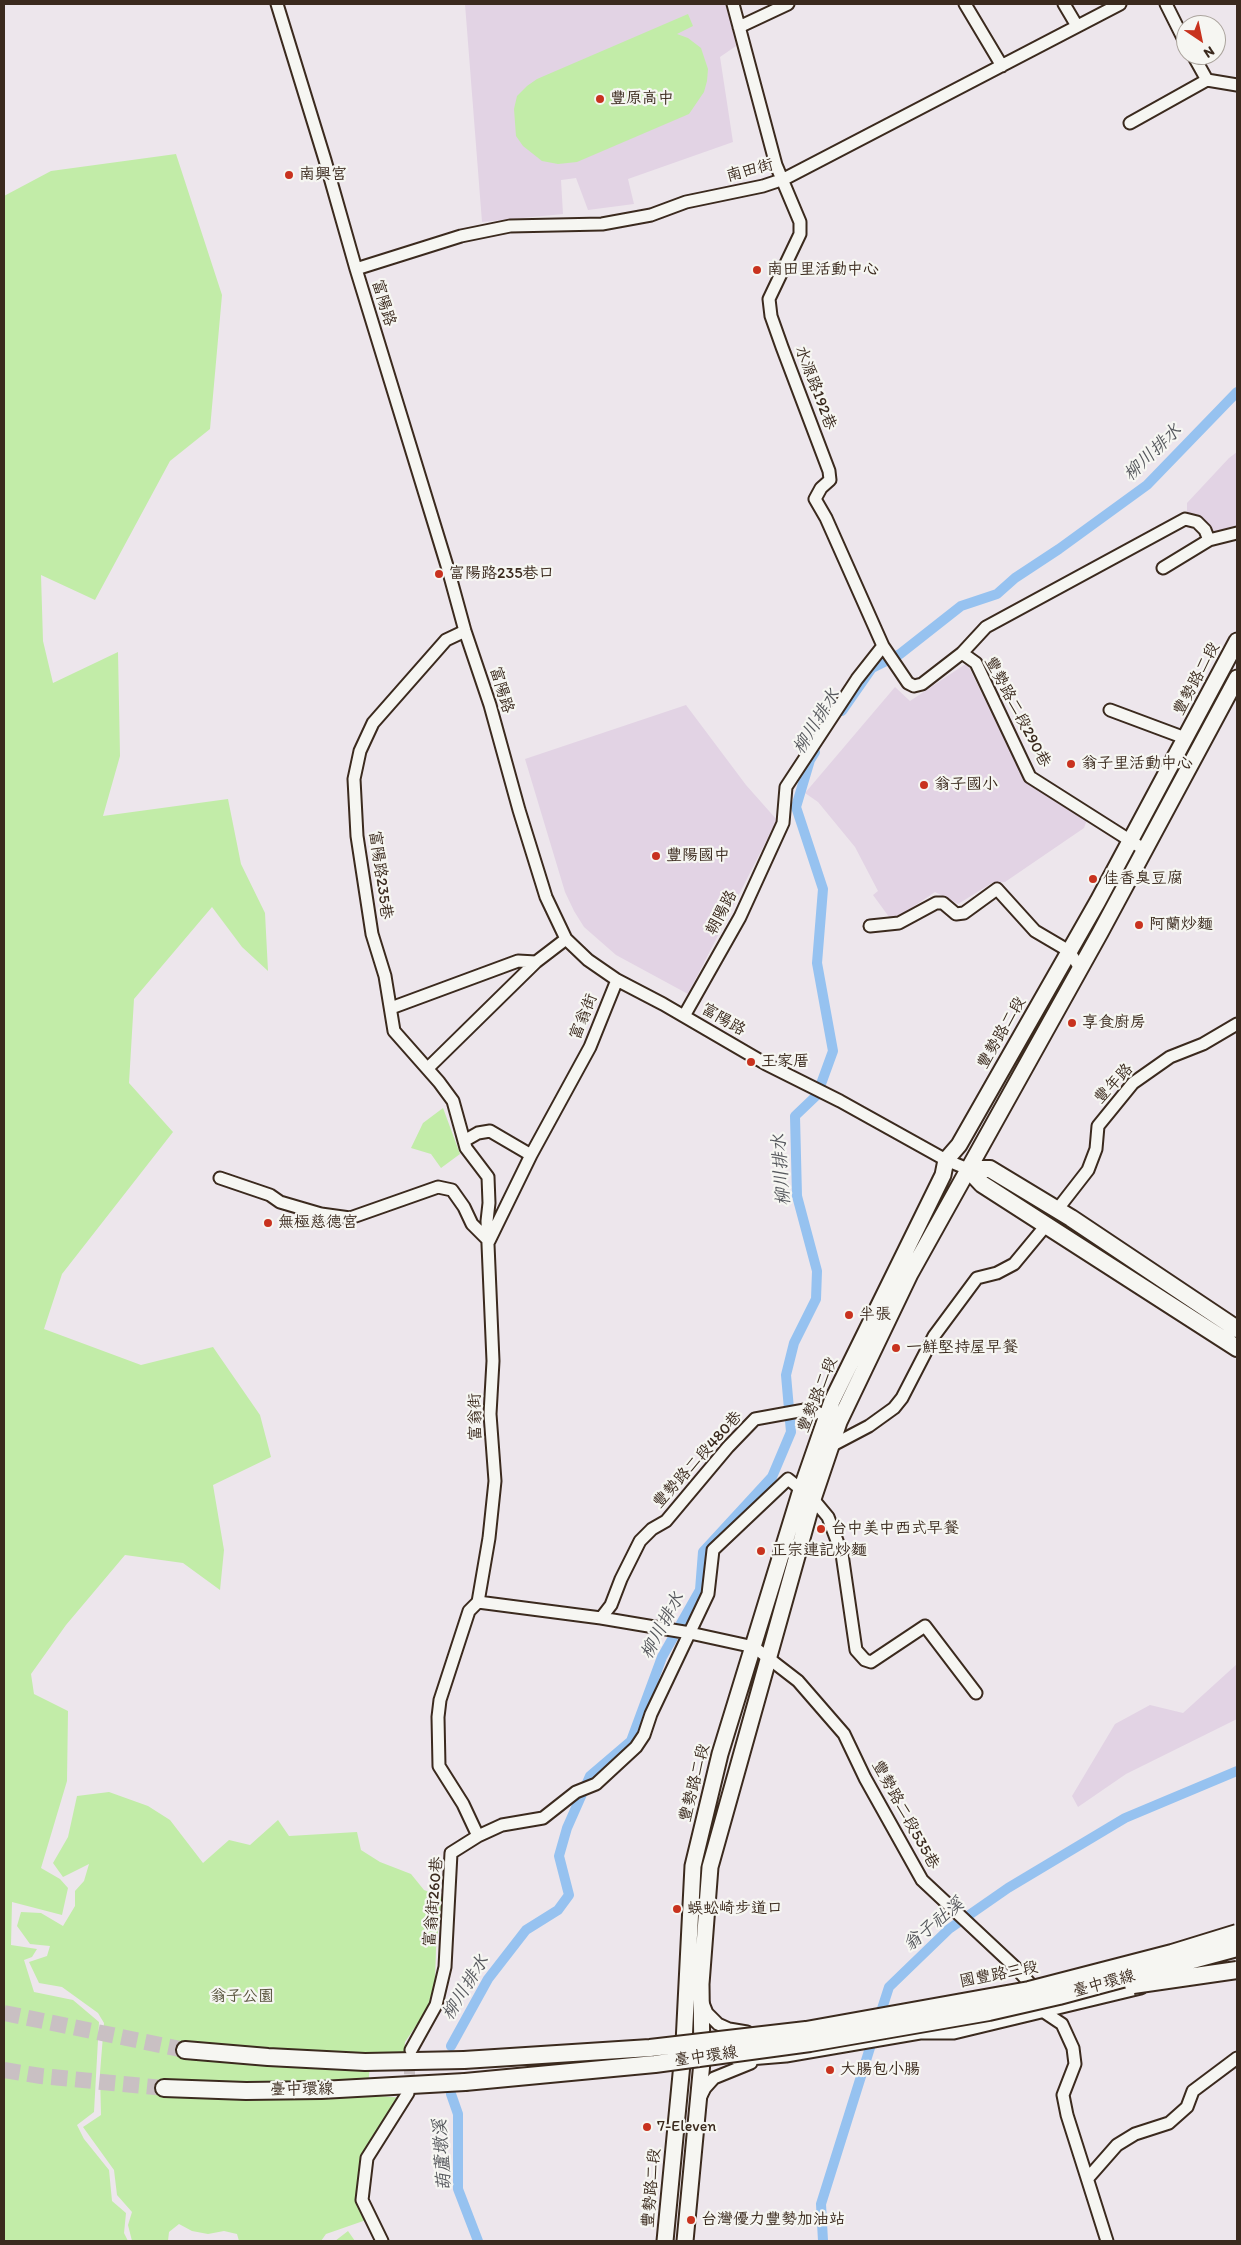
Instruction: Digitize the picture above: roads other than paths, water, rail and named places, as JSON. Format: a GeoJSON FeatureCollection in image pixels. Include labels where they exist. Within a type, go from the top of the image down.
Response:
{"type":"FeatureCollection","features":[{"type":"Feature","properties":{"kind":"highway"},"geometry":{"type":"LineString","coordinates":[[968,1168],[982,1184],[1213,1323],[1237,1330]]}},
{"type":"Feature","properties":{"kind":"highway"},"geometry":{"type":"LineString","coordinates":[[1213,1323],[1237,1348]]}},
{"type":"Feature","properties":{"kind":"highway"},"geometry":{"type":"LineString","coordinates":[[1172,1953],[1237,1928]]}},
{"type":"Feature","properties":{"kind":"highway","name":"臺中環線"},"geometry":{"type":"LineString","coordinates":[[185,2050],[365,2062],[464,2060],[650,2048],[806,2030],[1029,1990],[1172,1953],[1237,1933]]}},
{"type":"Feature","properties":{"kind":"highway"},"geometry":{"type":"LineString","coordinates":[[1042,2007],[1237,1949]]}},
{"type":"Feature","properties":{"kind":"highway","name":"臺中環線"},"geometry":{"type":"LineString","coordinates":[[164,2088],[246,2091],[321,2090],[465,2082],[655,2064],[810,2043],[989,2012],[1059,1996],[1237,1949]]}},
{"type":"Feature","properties":{"kind":"highway"},"geometry":{"type":"LineString","coordinates":[[1059,1996],[1237,1970]]}},
{"type":"Feature","properties":{"kind":"main road","name":"豐勢路二段"},"geometry":{"type":"LineString","coordinates":[[665,2241],[684,2043],[694,1866],[720,1754],[754,1647],[833,1419],[943,1175],[946,1160],[959,1145],[1131,841],[1237,641]]}},
{"type":"Feature","properties":{"kind":"main road","name":"豐勢路二段"},"geometry":{"type":"LineString","coordinates":[[685,2241],[702,2062],[702,1999],[710,1867],[769,1657],[807,1495],[831,1446],[833,1419],[910,1274],[1145,850],[1237,678]]}},
{"type":"Feature","properties":{"kind":"street","name":"富陽路"},"geometry":{"type":"LineString","coordinates":[[276,4],[326,160],[356,269],[448,569],[465,631],[490,705],[516,801],[546,897],[566,939],[588,960],[617,980],[684,1016],[766,1064],[840,1101],[946,1160],[968,1168]]}},
{"type":"Feature","properties":{"kind":"street","name":"水源路192巷"},"geometry":{"type":"LineString","coordinates":[[733,4],[776,165],[784,179],[800,222],[800,234],[769,299],[771,316],[829,471],[830,480],[821,488],[815,499],[826,518],[882,646],[908,683],[914,686],[922,684],[962,654]]}},
{"type":"Feature","properties":{"kind":"street"},"geometry":{"type":"LineString","coordinates":[[739,27],[788,4]]}},
{"type":"Feature","properties":{"kind":"street"},"geometry":{"type":"LineString","coordinates":[[965,4],[1002,66]]}},
{"type":"Feature","properties":{"kind":"street"},"geometry":{"type":"LineString","coordinates":[[1064,4],[1077,26]]}},
{"type":"Feature","properties":{"kind":"street","name":"南田街"},"geometry":{"type":"LineString","coordinates":[[356,269],[461,236],[510,226],[612,222],[652,215],[686,202],[763,186],[784,179],[1120,4]]}},
{"type":"Feature","properties":{"kind":"street"},"geometry":{"type":"LineString","coordinates":[[1166,4],[1176,24]]}},
{"type":"Feature","properties":{"kind":"street"},"geometry":{"type":"LineString","coordinates":[[1199,65],[1208,80]]}},
{"type":"Feature","properties":{"kind":"street"},"geometry":{"type":"LineString","coordinates":[[1130,123],[1208,80],[1237,85]]}},
{"type":"Feature","properties":{"kind":"street"},"geometry":{"type":"LineString","coordinates":[[962,654],[986,627],[1185,519],[1196,522],[1205,530],[1209,540]]}},
{"type":"Feature","properties":{"kind":"street"},"geometry":{"type":"LineString","coordinates":[[1163,568],[1209,540],[1237,533]]}},
{"type":"Feature","properties":{"kind":"street","name":"富陽路235巷"},"geometry":{"type":"LineString","coordinates":[[465,631],[446,640],[373,723],[360,751],[354,779],[357,836],[372,934],[385,976],[394,1031],[428,1068],[453,1101],[464,1141],[488,1177],[489,1202],[487,1221],[489,1241]]}},
{"type":"Feature","properties":{"kind":"street","name":"朝陽路"},"geometry":{"type":"LineString","coordinates":[[684,1016],[740,917],[784,823],[786,787],[857,679],[882,646]]}},
{"type":"Feature","properties":{"kind":"street","name":"豐勢路二段290巷"},"geometry":{"type":"LineString","coordinates":[[962,654],[976,663],[1030,777],[1145,850]]}},
{"type":"Feature","properties":{"kind":"street"},"geometry":{"type":"LineString","coordinates":[[1110,710],[1185,738]]}},
{"type":"Feature","properties":{"kind":"street"},"geometry":{"type":"LineString","coordinates":[[870,926],[899,923],[936,903],[942,903],[956,914],[964,913],[997,889],[1035,931],[1069,951],[1080,968]]}},
{"type":"Feature","properties":{"kind":"street"},"geometry":{"type":"LineString","coordinates":[[428,1068],[536,962],[566,939]]}},
{"type":"Feature","properties":{"kind":"street"},"geometry":{"type":"LineString","coordinates":[[390,1008],[518,961],[536,962]]}},
{"type":"Feature","properties":{"kind":"street","name":"富翁街"},"geometry":{"type":"LineString","coordinates":[[478,1602],[489,1538],[495,1481],[490,1414],[493,1361],[489,1241],[530,1155],[590,1047],[617,980]]}},
{"type":"Feature","properties":{"kind":"street","name":"豐年路"},"geometry":{"type":"LineString","coordinates":[[1060,1206],[1088,1170],[1096,1149],[1098,1126],[1133,1083],[1170,1057],[1204,1044],[1237,1024]]}},
{"type":"Feature","properties":{"kind":"street"},"geometry":{"type":"LineString","coordinates":[[464,1141],[478,1133],[490,1131],[530,1155]]}},
{"type":"Feature","properties":{"kind":"street"},"geometry":{"type":"LineString","coordinates":[[220,1178],[270,1195],[280,1202],[321,1214],[350,1218],[438,1187],[452,1190],[464,1207],[472,1224],[489,1241]]}},
{"type":"Feature","properties":{"kind":"street"},"geometry":{"type":"LineString","coordinates":[[831,1446],[855,1435],[894,1408],[902,1398],[926,1350],[946,1319],[977,1278],[997,1273],[1014,1264],[1042,1229]]}},
{"type":"Feature","properties":{"kind":"street","name":"豐勢路二段480巷"},"geometry":{"type":"LineString","coordinates":[[602,1618],[611,1605],[621,1579],[640,1541],[652,1529],[666,1521],[728,1447],[755,1420],[810,1409],[833,1419]]}},
{"type":"Feature","properties":{"kind":"street"},"geometry":{"type":"LineString","coordinates":[[754,1647],[686,1632],[602,1618],[478,1602],[469,1611],[440,1700],[438,1717],[439,1766],[463,1804],[478,1836],[502,1825],[544,1818],[576,1792],[595,1784],[636,1747],[644,1735],[686,1632],[708,1594],[714,1550],[788,1479],[828,1517],[842,1554],[856,1650],[865,1660],[871,1662],[925,1626],[976,1693]]}},
{"type":"Feature","properties":{"kind":"street","name":"豐勢路二段535巷"},"geometry":{"type":"LineString","coordinates":[[754,1647],[798,1681],[844,1734],[917,1874],[1016,1968],[1033,1987],[1042,2007],[1062,2024],[1073,2048],[1075,2064],[1063,2095],[1067,2114],[1107,2241]]}},
{"type":"Feature","properties":{"kind":"street","name":"富翁街260巷"},"geometry":{"type":"LineString","coordinates":[[411,2050],[436,2005],[445,1967],[451,1853],[478,1836]]}},
{"type":"Feature","properties":{"kind":"street","name":"國豐路三段"},"geometry":{"type":"LineString","coordinates":[[684,2043],[763,2034],[1033,1987],[1237,1928]]}},
{"type":"Feature","properties":{"kind":"street"},"geometry":{"type":"LineString","coordinates":[[681,2066],[702,2062],[762,2059],[920,2033],[946,2021],[1042,2007],[1237,1963]]}},
{"type":"Feature","properties":{"kind":"street","name":"國豐路三段"},"geometry":{"type":"LineString","coordinates":[[702,1999],[707,2013],[721,2026],[733,2030],[763,2034]]}},
{"type":"Feature","properties":{"kind":"street"},"geometry":{"type":"LineString","coordinates":[[1088,2178],[1117,2145],[1135,2134],[1169,2123],[1187,2107],[1193,2091],[1237,2058]]}},
{"type":"Feature","properties":{"kind":"street"},"geometry":{"type":"LineString","coordinates":[[697,2106],[703,2090],[714,2078],[762,2059]]}},
{"type":"Feature","properties":{"kind":"street"},"geometry":{"type":"LineString","coordinates":[[382,2241],[362,2200],[368,2158],[408,2093]]}},
{"type":"Feature","properties":{"kind":"waterway","name":"柳川排水"},"geometry":{"type":"LineString","coordinates":[[842,711],[872,668],[900,654],[961,606],[997,594],[1015,578],[1059,549],[1147,485],[1237,392]]}},
{"type":"Feature","properties":{"kind":"waterway","name":"柳川排水"},"geometry":{"type":"LineString","coordinates":[[451,2046],[488,1979],[526,1930],[558,1910],[569,1895],[559,1856],[567,1828],[590,1776],[631,1741],[662,1657],[700,1590],[703,1552],[772,1477],[791,1432],[786,1375],[794,1343],[816,1299],[817,1271],[797,1196],[795,1116],[817,1095],[833,1051],[817,963],[823,889],[796,807],[810,760],[815,752]]}},
{"type":"Feature","properties":{"kind":"waterway","name":"翁子社溪"},"geometry":{"type":"LineString","coordinates":[[878,2021],[889,1987],[949,1929],[1008,1888],[1125,1818],[1237,1771]]}},
{"type":"Feature","properties":{"kind":"waterway","name":"翁子社溪"},"geometry":{"type":"LineString","coordinates":[[823,2241],[821,2204],[874,2035]]}},
{"type":"Feature","properties":{"kind":"waterway","name":"葫蘆墩溪"},"geometry":{"type":"LineString","coordinates":[[451,2094],[458,2114],[458,2189],[478,2241]]}},
{"type":"Feature","properties":{"kind":"tunnel"},"geometry":{"type":"LineString","coordinates":[[4,2013],[185,2050]]}},
{"type":"Feature","properties":{"kind":"tunnel"},"geometry":{"type":"LineString","coordinates":[[409,2091],[410,2054]]}},
{"type":"Feature","properties":{"kind":"tunnel"},"geometry":{"type":"LineString","coordinates":[[4,2070],[41,2076],[164,2088]]}},
{"type":"Feature","properties":{"kind":"place","name":"豐原高中"},"geometry":{"type":"Point","coordinates":[600,99]}},
{"type":"Feature","properties":{"kind":"place","name":"南興宮"},"geometry":{"type":"Point","coordinates":[289,175]}},
{"type":"Feature","properties":{"kind":"place","name":"南田里活動中心"},"geometry":{"type":"Point","coordinates":[757,270]}},
{"type":"Feature","properties":{"kind":"place","name":"富陽路235巷口"},"geometry":{"type":"Point","coordinates":[439,574]}},
{"type":"Feature","properties":{"kind":"place","name":"翁子里活動中心"},"geometry":{"type":"Point","coordinates":[1071,764]}},
{"type":"Feature","properties":{"kind":"place","name":"翁子國小"},"geometry":{"type":"Point","coordinates":[924,785]}},
{"type":"Feature","properties":{"kind":"place","name":"豐陽國中"},"geometry":{"type":"Point","coordinates":[656,856]}},
{"type":"Feature","properties":{"kind":"place","name":"佳香臭豆腐"},"geometry":{"type":"Point","coordinates":[1093,879]}},
{"type":"Feature","properties":{"kind":"place","name":"阿蘭炒麵"},"geometry":{"type":"Point","coordinates":[1139,925]}},
{"type":"Feature","properties":{"kind":"place","name":"享食廚房"},"geometry":{"type":"Point","coordinates":[1072,1023]}},
{"type":"Feature","properties":{"kind":"place","name":"王家厝"},"geometry":{"type":"Point","coordinates":[751,1062]}},
{"type":"Feature","properties":{"kind":"place","name":"無極慈德宮"},"geometry":{"type":"Point","coordinates":[268,1223]}},
{"type":"Feature","properties":{"kind":"place","name":"半張"},"geometry":{"type":"Point","coordinates":[849,1315]}},
{"type":"Feature","properties":{"kind":"place","name":"一鮮堅持屋早餐"},"geometry":{"type":"Point","coordinates":[896,1348]}},
{"type":"Feature","properties":{"kind":"place","name":"台中美中西式早餐"},"geometry":{"type":"Point","coordinates":[821,1529]}},
{"type":"Feature","properties":{"kind":"place","name":"正宗連記炒麵"},"geometry":{"type":"Point","coordinates":[761,1551]}},
{"type":"Feature","properties":{"kind":"place","name":"蜈蚣崎步道口"},"geometry":{"type":"Point","coordinates":[677,1909]}},
{"type":"Feature","properties":{"kind":"place","name":"大腸包小腸"},"geometry":{"type":"Point","coordinates":[830,2070]}},
{"type":"Feature","properties":{"kind":"place","name":"7-Eleven"},"geometry":{"type":"Point","coordinates":[647,2127]}},
{"type":"Feature","properties":{"kind":"place","name":"台灣優力豐勢加油站"},"geometry":{"type":"Point","coordinates":[691,2220]}},
{"type":"Feature","properties":{"kind":"park label","name":"翁子公園"},"geometry":{"type":"Point","coordinates":[242,1997]}}]}
